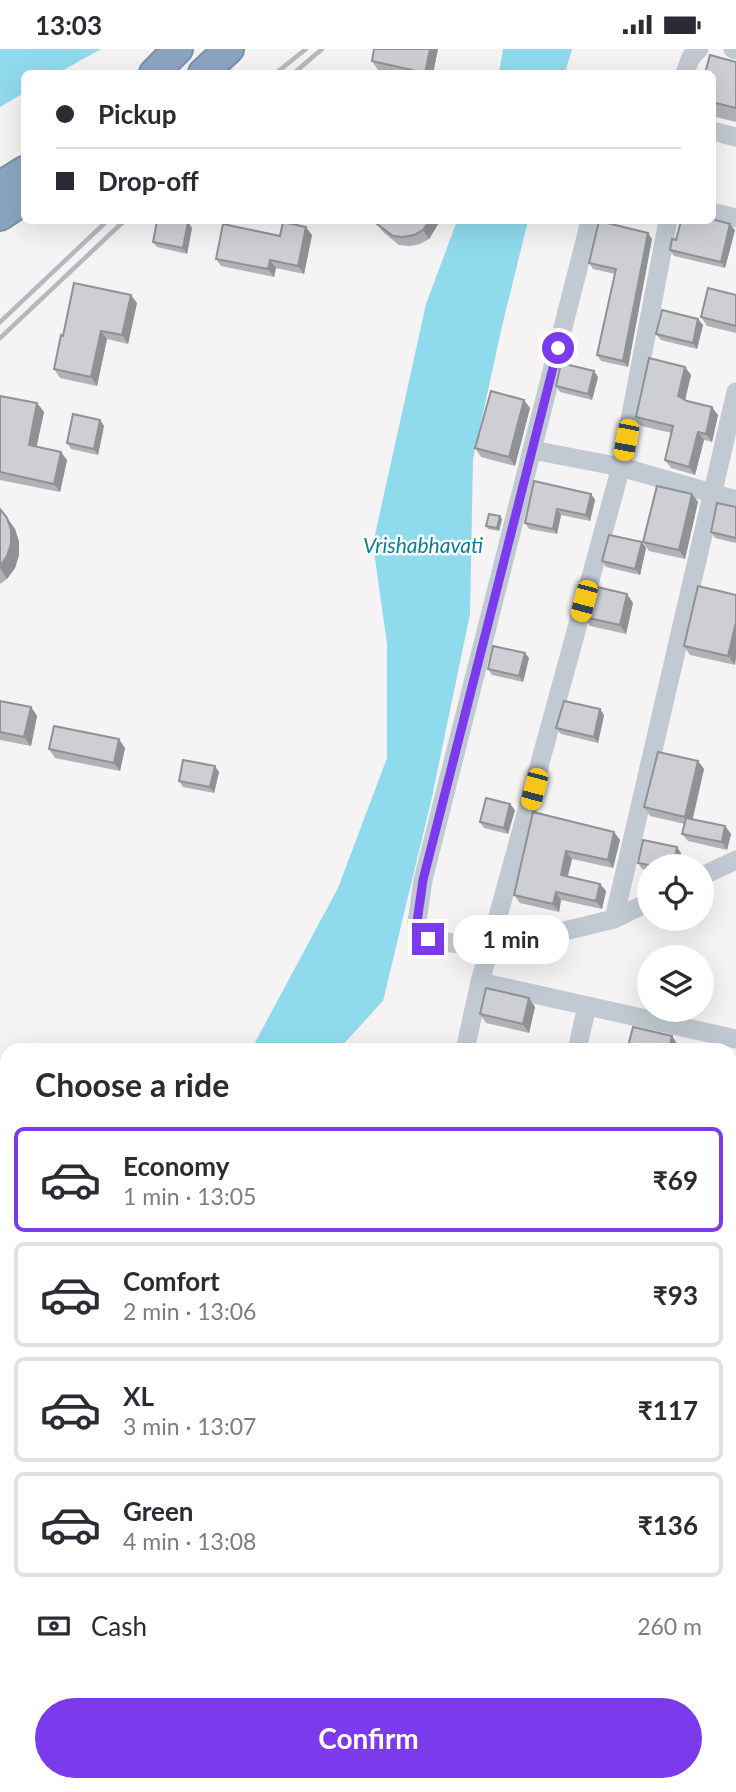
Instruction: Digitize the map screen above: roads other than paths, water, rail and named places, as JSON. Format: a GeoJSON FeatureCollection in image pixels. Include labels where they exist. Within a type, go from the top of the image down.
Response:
{"type":"FeatureCollection","features":[{"type":"Feature","properties":{"kind":"highway"},"geometry":{"type":"LineString","coordinates":[[157,70],[178,49]]}},
{"type":"Feature","properties":{"kind":"highway"},"geometry":{"type":"LineString","coordinates":[[206,70],[229,49]]}},
{"type":"Feature","properties":{"kind":"highway"},"geometry":{"type":"LineString","coordinates":[[0,186],[21,173]]}},
{"type":"Feature","properties":{"kind":"highway"},"geometry":{"type":"LineString","coordinates":[[0,216],[21,202]]}},
{"type":"Feature","properties":{"kind":"street"},"geometry":{"type":"LineString","coordinates":[[686,70],[691,57],[699,49]]}},
{"type":"Feature","properties":{"kind":"street"},"geometry":{"type":"LineString","coordinates":[[716,132],[736,137]]}},
{"type":"Feature","properties":{"kind":"street"},"geometry":{"type":"LineString","coordinates":[[716,213],[736,218]]}},
{"type":"Feature","properties":{"kind":"street"},"geometry":{"type":"LineString","coordinates":[[589,224],[423,880],[417,922],[428,939],[490,949],[614,919],[637,908]]}},
{"type":"Feature","properties":{"kind":"street"},"geometry":{"type":"LineString","coordinates":[[467,1043],[480,982],[621,467],[667,224]]}},
{"type":"Feature","properties":{"kind":"street"},"geometry":{"type":"LineString","coordinates":[[614,919],[736,392]]}},
{"type":"Feature","properties":{"kind":"street"},"geometry":{"type":"LineString","coordinates":[[532,450],[621,467],[736,501]]}},
{"type":"Feature","properties":{"kind":"street"},"geometry":{"type":"LineString","coordinates":[[714,870],[736,860]]}},
{"type":"Feature","properties":{"kind":"street"},"geometry":{"type":"LineString","coordinates":[[480,982],[736,1039]]}},
{"type":"Feature","properties":{"kind":"street"},"geometry":{"type":"LineString","coordinates":[[579,1043],[587,1006]]}},
{"type":"Feature","properties":{"kind":"street"},"geometry":{"type":"LineString","coordinates":[[694,1043],[697,1031]]}},
{"type":"Feature","properties":{"kind":"water"},"geometry":{"type":"Polygon","coordinates":[[[0,49],[101,49],[63,70],[21,70],[21,95],[0,107],[0,49]]]}},
{"type":"Feature","properties":{"kind":"water"},"geometry":{"type":"Polygon","coordinates":[[[503,49],[572,49],[566,70],[500,70],[503,49]]]}},
{"type":"Feature","properties":{"kind":"water","name":"Vrishabhavati"},"geometry":{"type":"Polygon","coordinates":[[[456,224],[527,224],[473,459],[470,614],[432,797],[383,1001],[344,1043],[255,1043],[338,888],[387,758],[387,644],[373,544],[426,304],[456,224]]]}},
{"type":"Feature","properties":{"kind":"railway"},"geometry":{"type":"LineString","coordinates":[[280,70],[306,49]]}},
{"type":"Feature","properties":{"kind":"railway"},"geometry":{"type":"LineString","coordinates":[[298,70],[322,49]]}},
{"type":"Feature","properties":{"kind":"railway"},"geometry":{"type":"LineString","coordinates":[[0,322],[104,224]]}},
{"type":"Feature","properties":{"kind":"railway"},"geometry":{"type":"LineString","coordinates":[[0,338],[121,224]]}}]}
